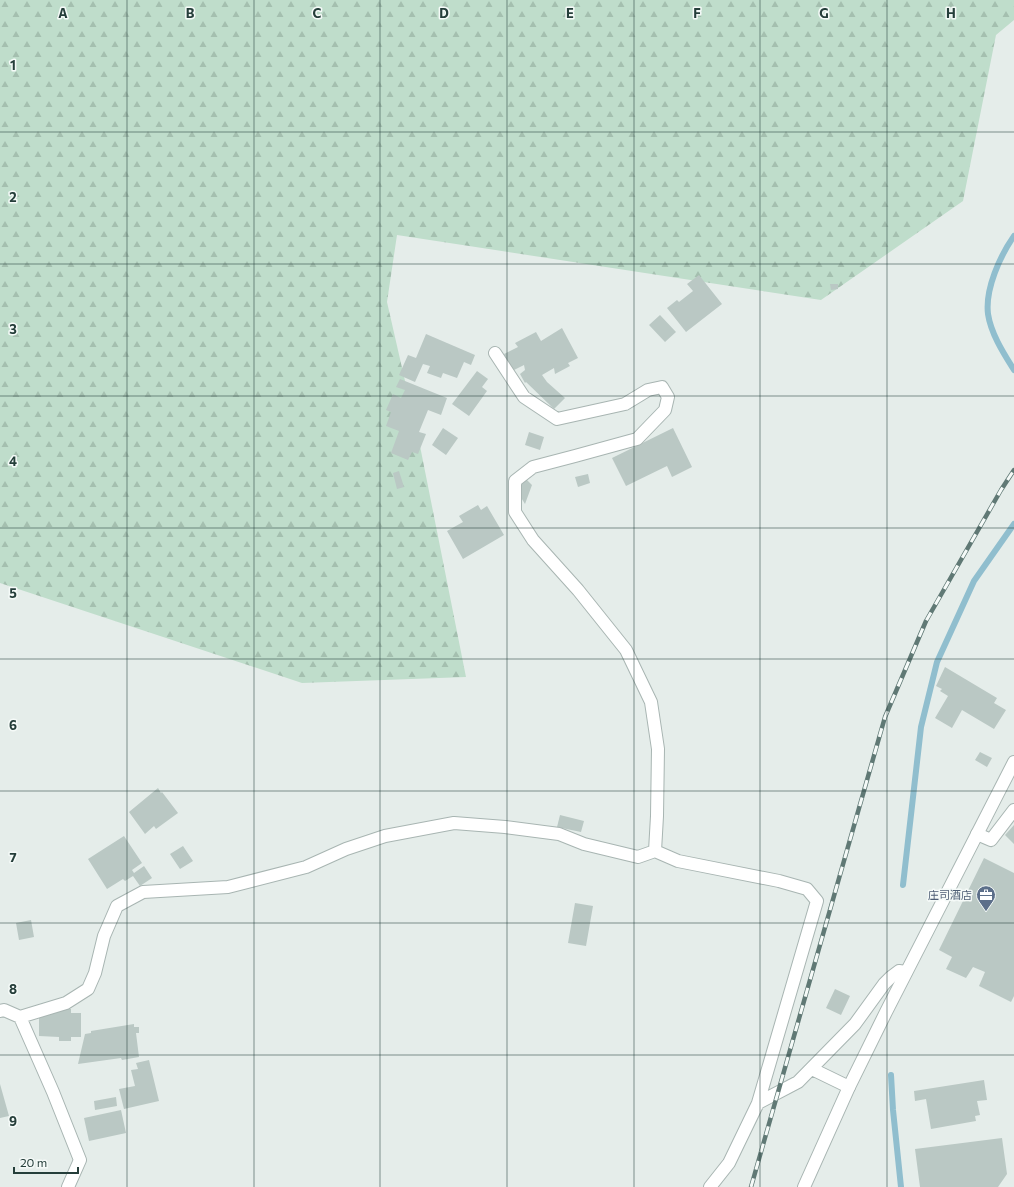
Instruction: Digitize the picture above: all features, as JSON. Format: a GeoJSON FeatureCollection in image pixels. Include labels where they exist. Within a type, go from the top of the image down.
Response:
{"type":"FeatureCollection","features":[{"type":"Feature","properties":{"kind":"street"},"geometry":{"type":"LineString","coordinates":[[495,353],[524,397],[557,419],[625,404],[648,390],[662,387],[668,398],[665,410],[637,439],[533,467],[515,481],[514,512],[533,540],[578,590],[626,650],[651,702],[658,750],[655,850]]}},
{"type":"Feature","properties":{"kind":"street"},"geometry":{"type":"LineString","coordinates":[[804,1187],[849,1087],[906,972],[1014,762]]}},
{"type":"Feature","properties":{"kind":"street"},"geometry":{"type":"LineString","coordinates":[[977,834],[991,840],[1014,810]]}},
{"type":"Feature","properties":{"kind":"street"},"geometry":{"type":"LineString","coordinates":[[0,1011],[4,1010],[20,1017],[66,1002],[88,989],[95,973],[104,936],[118,906],[143,892],[228,887],[306,867],[346,849],[385,836],[454,823],[506,827],[559,834],[584,844],[638,857],[655,850],[678,861],[807,888],[817,901],[758,1103],[729,1163],[710,1187]]}},
{"type":"Feature","properties":{"kind":"street"},"geometry":{"type":"LineString","coordinates":[[758,1103],[798,1082],[855,1024],[891,977],[899,971],[906,972]]}},
{"type":"Feature","properties":{"kind":"street"},"geometry":{"type":"LineString","coordinates":[[20,1017],[53,1092],[80,1160],[68,1187]]}},
{"type":"Feature","properties":{"kind":"street"},"geometry":{"type":"LineString","coordinates":[[812,1069],[849,1087]]}},
{"type":"Feature","properties":{"kind":"green space"},"geometry":{"type":"Polygon","coordinates":[[[0,0],[1014,0],[1014,20],[996,35],[963,201],[821,300],[397,235],[387,302],[421,451],[466,677],[302,683],[0,583],[0,0]]]}},
{"type":"Feature","properties":{"kind":"building"},"geometry":{"type":"Polygon","coordinates":[[[699,275],[722,304],[686,332],[667,308],[677,300],[679,302],[693,291],[687,284],[699,275]]]}},
{"type":"Feature","properties":{"kind":"building"},"geometry":{"type":"Polygon","coordinates":[[[830,284],[838,284],[838,289],[831,290],[830,284]]]}},
{"type":"Feature","properties":{"kind":"building"},"geometry":{"type":"Polygon","coordinates":[[[660,315],[676,332],[665,342],[649,325],[660,315]]]}},
{"type":"Feature","properties":{"kind":"building"},"geometry":{"type":"Polygon","coordinates":[[[562,328],[578,358],[568,363],[570,366],[555,374],[554,368],[542,375],[547,382],[565,398],[554,409],[526,382],[525,383],[520,374],[525,370],[524,365],[512,371],[504,354],[518,347],[515,343],[536,332],[541,341],[562,328]]]}},
{"type":"Feature","properties":{"kind":"building"},"geometry":{"type":"Polygon","coordinates":[[[426,334],[475,355],[471,365],[464,362],[457,378],[443,373],[441,378],[427,373],[430,366],[423,364],[415,382],[399,375],[408,355],[416,358],[426,334]]]}},
{"type":"Feature","properties":{"kind":"building"},"geometry":{"type":"Polygon","coordinates":[[[477,371],[488,379],[482,387],[487,391],[469,416],[452,404],[477,371]]]}},
{"type":"Feature","properties":{"kind":"building"},"geometry":{"type":"Polygon","coordinates":[[[400,379],[447,398],[441,415],[428,410],[419,432],[426,434],[418,454],[412,452],[408,460],[391,453],[399,431],[386,426],[391,412],[386,410],[393,394],[401,398],[405,390],[396,387],[400,379]]]}},
{"type":"Feature","properties":{"kind":"building"},"geometry":{"type":"Polygon","coordinates":[[[443,428],[458,438],[446,455],[432,445],[443,428]]]}},
{"type":"Feature","properties":{"kind":"building"},"geometry":{"type":"Polygon","coordinates":[[[673,428],[692,467],[672,477],[667,466],[626,486],[612,458],[673,428]]]}},
{"type":"Feature","properties":{"kind":"building"},"geometry":{"type":"Polygon","coordinates":[[[529,432],[544,437],[540,450],[525,445],[529,432]]]}},
{"type":"Feature","properties":{"kind":"building"},"geometry":{"type":"Polygon","coordinates":[[[399,471],[404,487],[397,489],[393,473],[399,471]]]}},
{"type":"Feature","properties":{"kind":"building"},"geometry":{"type":"Polygon","coordinates":[[[588,474],[590,483],[578,487],[575,477],[588,474]]]}},
{"type":"Feature","properties":{"kind":"building"},"geometry":{"type":"Polygon","coordinates":[[[525,478],[532,485],[525,504],[520,496],[519,489],[525,478]]]}},
{"type":"Feature","properties":{"kind":"building"},"geometry":{"type":"Polygon","coordinates":[[[478,505],[481,510],[487,506],[504,535],[463,559],[447,531],[463,522],[459,516],[478,505]]]}},
{"type":"Feature","properties":{"kind":"building"},"geometry":{"type":"Polygon","coordinates":[[[945,667],[997,698],[994,703],[1006,710],[994,729],[962,710],[952,728],[935,718],[948,696],[940,691],[942,689],[936,686],[945,667]]]}},
{"type":"Feature","properties":{"kind":"building"},"geometry":{"type":"Polygon","coordinates":[[[980,752],[992,758],[987,767],[975,760],[980,752]]]}},
{"type":"Feature","properties":{"kind":"building"},"geometry":{"type":"Polygon","coordinates":[[[158,788],[178,813],[156,829],[154,826],[145,834],[129,812],[158,788]]]}},
{"type":"Feature","properties":{"kind":"building"},"geometry":{"type":"Polygon","coordinates":[[[560,815],[584,821],[581,832],[557,827],[560,815]]]}},
{"type":"Feature","properties":{"kind":"building"},"geometry":{"type":"Polygon","coordinates":[[[1014,825],[1014,844],[1005,835],[1014,825]]]}},
{"type":"Feature","properties":{"kind":"building"},"geometry":{"type":"Polygon","coordinates":[[[124,836],[142,863],[132,870],[134,873],[144,866],[152,878],[140,886],[133,876],[125,881],[123,879],[107,889],[88,859],[124,836]]]}},
{"type":"Feature","properties":{"kind":"building"},"geometry":{"type":"Polygon","coordinates":[[[183,846],[193,861],[180,869],[170,854],[183,846]]]}},
{"type":"Feature","properties":{"kind":"building","name":"庄司酒店"},"geometry":{"type":"Polygon","coordinates":[[[984,858],[1014,873],[1014,996],[1011,1002],[979,986],[985,972],[973,967],[966,978],[946,969],[952,957],[939,950],[984,858]]]}},
{"type":"Feature","properties":{"kind":"building"},"geometry":{"type":"Polygon","coordinates":[[[575,903],[593,906],[586,946],[568,943],[575,903]]]}},
{"type":"Feature","properties":{"kind":"building"},"geometry":{"type":"Polygon","coordinates":[[[31,920],[34,937],[19,940],[16,923],[31,920]]]}},
{"type":"Feature","properties":{"kind":"building"},"geometry":{"type":"Polygon","coordinates":[[[835,989],[850,996],[841,1015],[826,1008],[835,989]]]}},
{"type":"Feature","properties":{"kind":"building"},"geometry":{"type":"Polygon","coordinates":[[[61,1009],[71,1009],[71,1013],[81,1013],[81,1037],[71,1037],[71,1041],[59,1041],[59,1037],[39,1036],[39,1012],[61,1012],[61,1009]]]}},
{"type":"Feature","properties":{"kind":"building"},"geometry":{"type":"Polygon","coordinates":[[[134,1024],[134,1027],[139,1027],[139,1033],[136,1033],[139,1057],[78,1064],[85,1034],[91,1033],[91,1031],[134,1024]]]}},
{"type":"Feature","properties":{"kind":"building"},"geometry":{"type":"Polygon","coordinates":[[[149,1060],[159,1101],[124,1109],[119,1089],[135,1086],[131,1070],[138,1069],[136,1063],[149,1060]]]}},
{"type":"Feature","properties":{"kind":"building"},"geometry":{"type":"Polygon","coordinates":[[[984,1080],[987,1100],[977,1101],[980,1115],[975,1116],[976,1121],[931,1129],[926,1099],[915,1101],[914,1091],[984,1080]]]}},
{"type":"Feature","properties":{"kind":"building"},"geometry":{"type":"Polygon","coordinates":[[[0,1084],[9,1116],[0,1118],[0,1084]]]}},
{"type":"Feature","properties":{"kind":"building"},"geometry":{"type":"Polygon","coordinates":[[[116,1097],[117,1106],[95,1110],[94,1101],[116,1097]]]}},
{"type":"Feature","properties":{"kind":"building"},"geometry":{"type":"Polygon","coordinates":[[[121,1110],[126,1133],[89,1141],[84,1118],[121,1110]]]}},
{"type":"Feature","properties":{"kind":"building"},"geometry":{"type":"Polygon","coordinates":[[[1002,1138],[1007,1174],[998,1187],[920,1187],[915,1149],[1002,1138]]]}},
{"type":"Feature","properties":{"kind":"waterway"},"geometry":{"type":"LineString","coordinates":[[1014,236],[995,273],[991,284],[988,304],[988,314],[992,329],[998,344],[1014,370]]}},
{"type":"Feature","properties":{"kind":"waterway"},"geometry":{"type":"LineString","coordinates":[[903,885],[921,727],[937,662],[974,581],[1014,524]]}},
{"type":"Feature","properties":{"kind":"waterway"},"geometry":{"type":"LineString","coordinates":[[891,1075],[901,1187]]}},
{"type":"Feature","properties":{"kind":"railway"},"geometry":{"type":"LineString","coordinates":[[751,1187],[885,717],[926,621],[1014,470]]}},
{"type":"Feature","properties":{"kind":"place","name":"庄司酒店"},"geometry":{"type":"Point","coordinates":[986,912]}}]}
